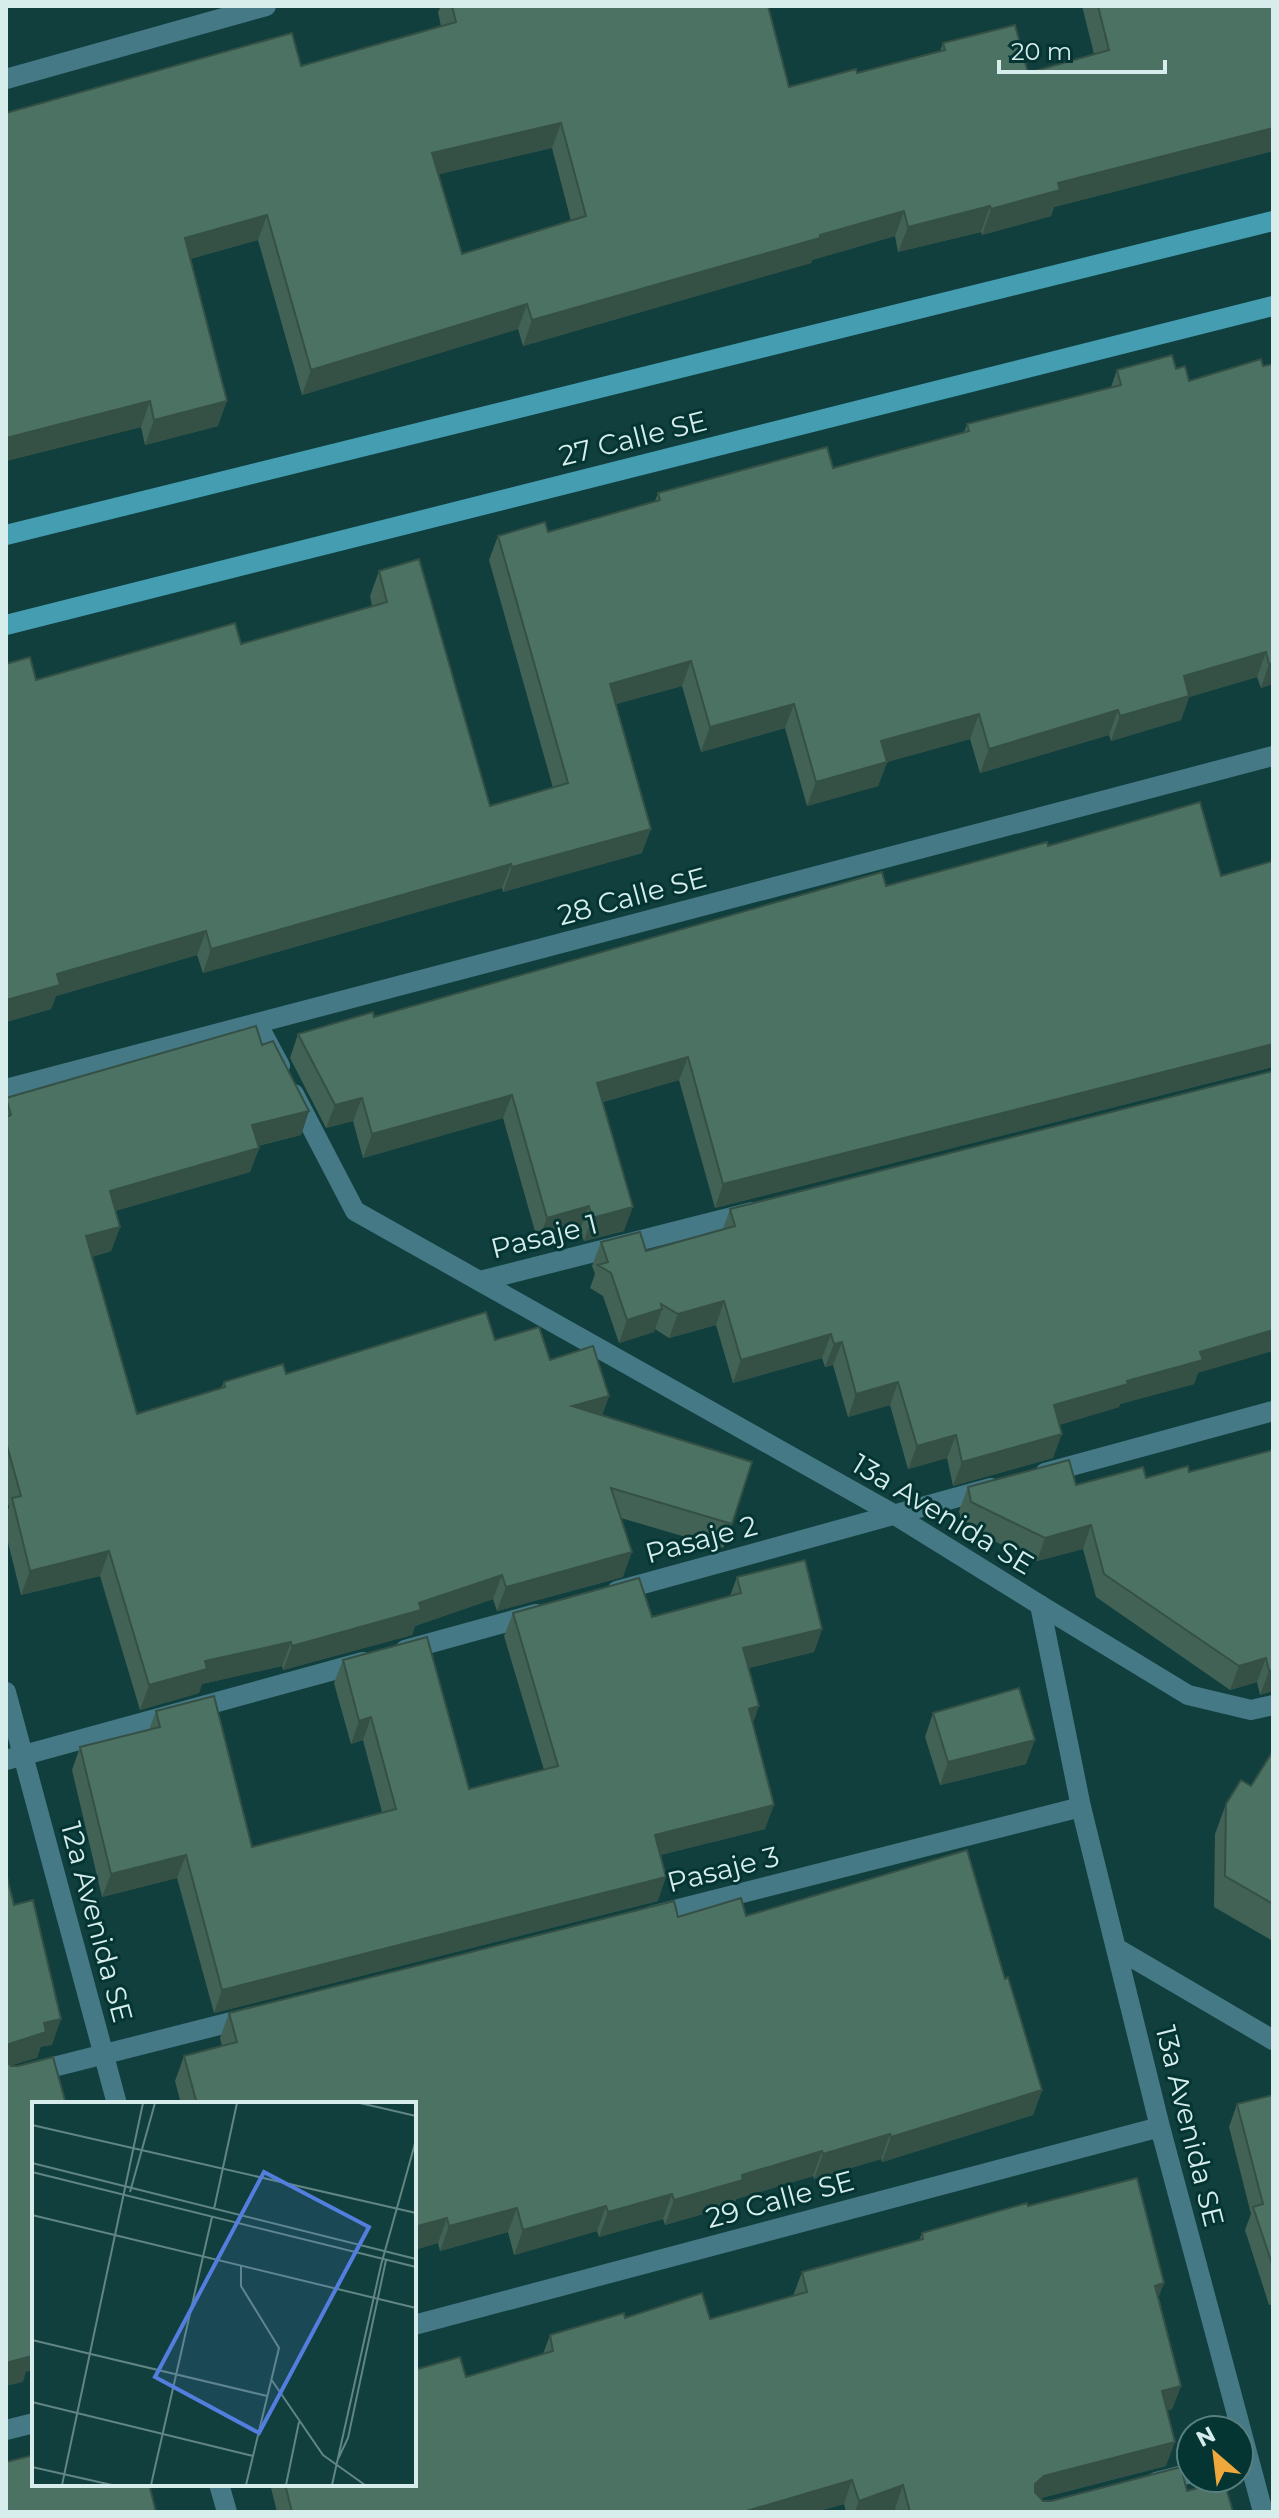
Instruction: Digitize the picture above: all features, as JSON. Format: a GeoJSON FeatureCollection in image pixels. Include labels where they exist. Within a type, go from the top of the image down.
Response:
{"type":"FeatureCollection","features":[{"type":"Feature","properties":{"kind":"main road","name":"27 Calle SE"},"geometry":{"type":"LineString","coordinates":[[6,535],[1273,221]]}},
{"type":"Feature","properties":{"kind":"main road","name":"27 Calle SE"},"geometry":{"type":"LineString","coordinates":[[6,625],[1273,306]]}},
{"type":"Feature","properties":{"kind":"street"},"geometry":{"type":"LineString","coordinates":[[6,79],[266,6]]}},
{"type":"Feature","properties":{"kind":"street","name":"28 Calle SE"},"geometry":{"type":"LineString","coordinates":[[6,1089],[1273,756]]}},
{"type":"Feature","properties":{"kind":"street","name":"13a Avenida SE"},"geometry":{"type":"LineString","coordinates":[[257,1023],[355,1211],[895,1515],[1040,1605],[1081,1807],[1233,2414]]}},
{"type":"Feature","properties":{"kind":"street","name":"Pasaje 1"},"geometry":{"type":"LineString","coordinates":[[480,1281],[770,1207]]}},
{"type":"Feature","properties":{"kind":"street","name":"Pasaje 2"},"geometry":{"type":"LineString","coordinates":[[604,1595],[1273,1411]]}},
{"type":"Feature","properties":{"kind":"street"},"geometry":{"type":"LineString","coordinates":[[1040,1605],[1188,1695],[1251,1710],[1273,1705]]}},
{"type":"Feature","properties":{"kind":"street"},"geometry":{"type":"LineString","coordinates":[[15,1758],[558,1608]]}},
{"type":"Feature","properties":{"kind":"street","name":"12a Avenida SE"},"geometry":{"type":"LineString","coordinates":[[6,1692],[15,1758],[116,2102]]}},
{"type":"Feature","properties":{"kind":"street","name":"Pasaje 3"},"geometry":{"type":"LineString","coordinates":[[638,1919],[1081,1807]]}},
{"type":"Feature","properties":{"kind":"street"},"geometry":{"type":"LineString","coordinates":[[1116,1948],[1273,2040]]}},
{"type":"Feature","properties":{"kind":"street"},"geometry":{"type":"LineString","coordinates":[[6,2079],[271,2012]]}},
{"type":"Feature","properties":{"kind":"street","name":"29 Calle SE"},"geometry":{"type":"LineString","coordinates":[[416,2324],[1160,2127]]}},
{"type":"Feature","properties":{"kind":"street"},"geometry":{"type":"LineString","coordinates":[[6,2430],[32,2424]]}},
{"type":"Feature","properties":{"kind":"street"},"geometry":{"type":"LineString","coordinates":[[1130,2488],[1175,2477]]}},
{"type":"Feature","properties":{"kind":"street"},"geometry":{"type":"LineString","coordinates":[[220,2486],[227,2512]]}},
{"type":"Feature","properties":{"kind":"street","name":"13a Avenida SE"},"geometry":{"type":"LineString","coordinates":[[1255,2490],[1263,2512]]}},
{"type":"Feature","properties":{"kind":"building"},"geometry":{"type":"Polygon","coordinates":[[[452,6],[768,6],[789,87],[945,50],[943,43],[1015,25],[1028,73],[1109,50],[1098,6],[1273,6],[1273,128],[1058,183],[1060,190],[991,209],[990,206],[908,227],[904,211],[532,320],[527,304],[311,370],[267,215],[185,238],[227,401],[154,420],[150,401],[6,438],[6,113],[292,33],[301,66],[456,22],[452,6]],[[561,123],[432,153],[462,254],[586,216],[561,123]]]}},
{"type":"Feature","properties":{"kind":"building"},"geometry":{"type":"Polygon","coordinates":[[[1172,355],[1176,369],[1185,366],[1189,381],[1261,359],[1263,366],[1273,364],[1273,663],[1269,664],[1266,652],[1184,676],[1189,696],[1120,716],[1118,710],[989,749],[979,714],[881,741],[887,762],[816,782],[794,704],[710,727],[691,661],[610,684],[651,829],[512,867],[511,864],[211,949],[206,931],[57,974],[60,985],[6,1000],[6,664],[30,657],[36,680],[235,623],[241,644],[387,602],[379,571],[419,559],[490,806],[568,783],[498,536],[545,522],[548,532],[660,500],[658,493],[827,447],[833,468],[969,431],[967,424],[1121,385],[1117,370],[1172,355]]]}},
{"type":"Feature","properties":{"kind":"building"},"geometry":{"type":"Polygon","coordinates":[[[1200,802],[1221,876],[1273,861],[1273,1044],[723,1184],[688,1057],[597,1083],[633,1207],[592,1218],[589,1206],[547,1218],[512,1095],[372,1134],[362,1098],[335,1105],[298,1034],[373,1012],[374,1017],[882,872],[886,886],[1047,842],[1048,846],[1200,802]]]}},
{"type":"Feature","properties":{"kind":"building"},"geometry":{"type":"Polygon","coordinates":[[[256,1026],[262,1045],[273,1041],[309,1111],[252,1125],[259,1148],[110,1191],[120,1227],[86,1236],[137,1414],[225,1387],[224,1382],[283,1364],[286,1374],[486,1312],[495,1340],[539,1327],[550,1360],[593,1346],[609,1396],[572,1406],[752,1462],[732,1524],[611,1488],[632,1552],[506,1587],[502,1575],[419,1603],[421,1610],[292,1646],[291,1642],[205,1661],[207,1669],[149,1685],[109,1551],[30,1571],[12,1498],[21,1496],[6,1442],[6,1117],[11,1115],[6,1098],[256,1026]]]}},
{"type":"Feature","properties":{"kind":"building"},"geometry":{"type":"Polygon","coordinates":[[[1273,1071],[1273,1330],[1200,1352],[1203,1360],[1054,1405],[1062,1434],[962,1462],[956,1435],[917,1446],[898,1382],[856,1394],[842,1342],[834,1344],[831,1334],[741,1360],[724,1301],[678,1314],[661,1304],[662,1309],[627,1320],[611,1273],[598,1265],[608,1262],[601,1242],[640,1232],[646,1251],[735,1226],[730,1209],[1273,1071]]]}},
{"type":"Feature","properties":{"kind":"building"},"geometry":{"type":"Polygon","coordinates":[[[1273,1450],[1273,1670],[1269,1671],[1266,1658],[1239,1666],[1104,1574],[1091,1525],[1045,1538],[971,1502],[968,1487],[1069,1460],[1076,1485],[1143,1467],[1146,1478],[1188,1466],[1189,1472],[1273,1450]]]}},
{"type":"Feature","properties":{"kind":"building"},"geometry":{"type":"Polygon","coordinates":[[[805,1560],[822,1629],[743,1648],[759,1706],[749,1709],[774,1805],[655,1835],[666,1877],[222,1990],[186,1855],[111,1874],[80,1747],[160,1727],[156,1711],[214,1696],[252,1847],[396,1809],[371,1717],[359,1721],[343,1660],[427,1637],[469,1789],[558,1766],[513,1613],[639,1578],[652,1617],[741,1593],[737,1577],[805,1560]]]}},
{"type":"Feature","properties":{"kind":"building"},"geometry":{"type":"Polygon","coordinates":[[[1019,1688],[1035,1740],[948,1762],[933,1713],[1019,1688]]]}},
{"type":"Feature","properties":{"kind":"building"},"geometry":{"type":"Polygon","coordinates":[[[1273,1751],[1273,1904],[1225,1876],[1226,1804],[1241,1780],[1251,1786],[1273,1751]]]}},
{"type":"Feature","properties":{"kind":"building"},"geometry":{"type":"Polygon","coordinates":[[[967,1850],[1042,2090],[891,2137],[890,2134],[823,2154],[822,2151],[742,2175],[743,2180],[674,2200],[672,2194],[608,2212],[606,2206],[523,2230],[517,2208],[449,2226],[447,2218],[416,2226],[416,2102],[196,2102],[184,2056],[237,2042],[229,2013],[674,1901],[678,1917],[741,1898],[746,1916],[967,1850]]]}},
{"type":"Feature","properties":{"kind":"building"},"geometry":{"type":"Polygon","coordinates":[[[6,1873],[14,1905],[33,1900],[61,2019],[44,2023],[46,2032],[6,2045],[6,1873]]]}},
{"type":"Feature","properties":{"kind":"building"},"geometry":{"type":"Polygon","coordinates":[[[53,2057],[65,2102],[32,2102],[32,2356],[6,2363],[6,2061],[11,2066],[53,2057]]]}},
{"type":"Feature","properties":{"kind":"building"},"geometry":{"type":"Polygon","coordinates":[[[1273,2095],[1273,2267],[1253,2207],[1263,2204],[1237,2104],[1273,2095]]]}},
{"type":"Feature","properties":{"kind":"building"},"geometry":{"type":"Polygon","coordinates":[[[1137,2178],[1164,2283],[1155,2286],[1181,2386],[1162,2391],[1175,2442],[1044,2476],[1035,2484],[1035,2492],[1043,2501],[1051,2501],[1175,2469],[1175,2494],[1228,2494],[1233,2512],[910,2512],[903,2485],[859,2501],[852,2480],[743,2512],[292,2512],[286,2486],[416,2486],[416,2369],[460,2357],[466,2377],[553,2351],[550,2335],[624,2313],[625,2318],[702,2293],[710,2319],[807,2292],[802,2272],[923,2239],[922,2233],[1027,2203],[1028,2206],[1137,2178]]]}},
{"type":"Feature","properties":{"kind":"building"},"geometry":{"type":"Polygon","coordinates":[[[32,2456],[32,2486],[150,2486],[156,2512],[6,2512],[6,2462],[32,2456]]]}}]}
